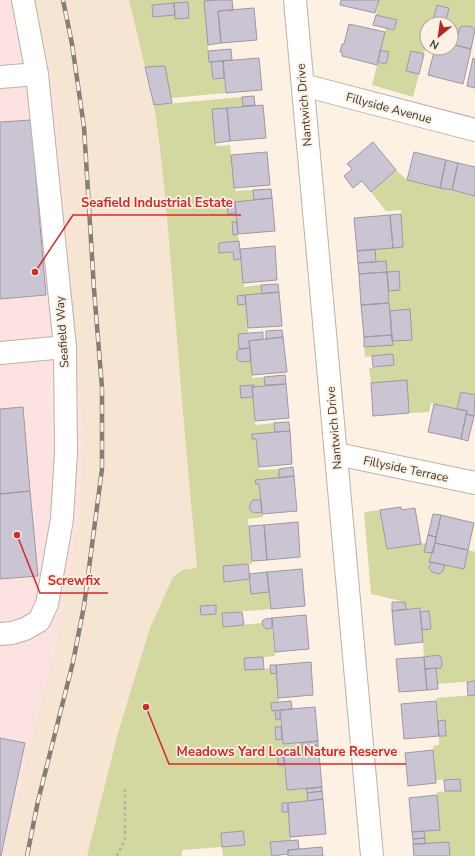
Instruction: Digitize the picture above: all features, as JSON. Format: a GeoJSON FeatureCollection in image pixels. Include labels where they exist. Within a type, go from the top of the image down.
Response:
{"type":"FeatureCollection","features":[{"type":"Feature","properties":{"kind":"street","name":"Seafield Way"},"geometry":{"type":"LineString","coordinates":[[0,634],[12,633],[25,629],[39,621],[47,604],[62,519],[66,452],[65,347],[36,74],[23,0]]}},
{"type":"Feature","properties":{"kind":"street","name":"Nantwich Drive"},"geometry":{"type":"LineString","coordinates":[[295,0],[372,856]]}},
{"type":"Feature","properties":{"kind":"street"},"geometry":{"type":"LineString","coordinates":[[0,77],[36,74]]}},
{"type":"Feature","properties":{"kind":"street","name":"Fillyside Avenue"},"geometry":{"type":"LineString","coordinates":[[303,86],[475,130]]}},
{"type":"Feature","properties":{"kind":"street"},"geometry":{"type":"LineString","coordinates":[[0,353],[65,347]]}},
{"type":"Feature","properties":{"kind":"street","name":"Fillyside Terrace"},"geometry":{"type":"LineString","coordinates":[[337,454],[475,483]]}},
{"type":"Feature","properties":{"kind":"path"},"geometry":{"type":"LineString","coordinates":[[117,856],[125,839],[125,789]]}},
{"type":"Feature","properties":{"kind":"shaded area"},"geometry":{"type":"Polygon","coordinates":[[[0,0],[35,0],[55,98],[84,446],[75,540],[59,632],[2,856],[0,856],[0,0]]]}},
{"type":"Feature","properties":{"kind":"shaded area"},"geometry":{"type":"Polygon","coordinates":[[[35,0],[129,0],[154,105],[161,150],[197,568],[182,570],[87,856],[2,856],[84,446],[55,98],[35,0]]]}},
{"type":"Feature","properties":{"kind":"green space"},"geometry":{"type":"Polygon","coordinates":[[[129,0],[217,0],[208,45],[209,62],[211,62],[213,79],[224,78],[226,93],[171,98],[145,67],[129,0]],[[188,2],[152,5],[153,17],[175,15],[176,19],[189,18],[188,2]]]}},
{"type":"Feature","properties":{"kind":"green space"},"geometry":{"type":"Polygon","coordinates":[[[379,0],[475,0],[475,30],[464,26],[460,27],[459,32],[459,16],[447,16],[449,8],[437,5],[434,16],[419,16],[419,53],[411,52],[406,71],[419,74],[413,97],[372,85],[378,62],[386,64],[380,50],[386,28],[394,30],[397,20],[376,15],[379,0]]]}},
{"type":"Feature","properties":{"kind":"green space"},"geometry":{"type":"Polygon","coordinates":[[[242,97],[243,106],[212,109],[216,146],[230,145],[235,191],[253,190],[254,200],[227,203],[228,214],[236,213],[237,222],[233,235],[238,234],[239,241],[219,243],[219,252],[233,252],[234,260],[241,259],[244,287],[261,285],[262,294],[237,296],[238,305],[246,304],[248,333],[238,334],[239,349],[237,352],[237,359],[241,362],[251,361],[252,378],[264,377],[265,385],[254,387],[254,385],[240,386],[253,397],[255,425],[274,423],[275,432],[252,434],[252,439],[256,439],[259,470],[279,469],[279,478],[256,480],[256,484],[259,484],[261,500],[253,500],[250,504],[250,510],[254,513],[262,512],[263,517],[248,519],[252,564],[223,567],[224,582],[250,579],[269,592],[271,609],[222,613],[223,627],[262,623],[265,629],[272,628],[275,656],[244,659],[245,670],[270,668],[271,674],[277,673],[279,702],[271,703],[272,711],[275,711],[276,720],[280,719],[281,727],[275,728],[276,739],[282,739],[283,744],[302,743],[303,755],[278,757],[278,765],[284,765],[287,790],[306,789],[308,801],[282,804],[282,812],[288,812],[291,841],[270,842],[272,856],[223,856],[222,847],[182,850],[182,856],[87,856],[118,733],[150,628],[173,577],[182,570],[197,568],[165,192],[154,105],[242,97]],[[215,605],[200,606],[201,615],[216,614],[215,605]],[[243,831],[221,833],[222,846],[245,844],[243,831]]]}},
{"type":"Feature","properties":{"kind":"green space"},"geometry":{"type":"Polygon","coordinates":[[[396,170],[407,180],[475,196],[475,395],[461,392],[457,409],[431,403],[429,412],[409,413],[407,380],[371,383],[369,368],[394,365],[393,354],[365,357],[364,347],[392,341],[412,339],[410,310],[390,311],[389,291],[400,290],[399,271],[387,272],[386,261],[376,262],[375,249],[403,247],[401,210],[386,211],[371,192],[396,170]]]}},
{"type":"Feature","properties":{"kind":"green space"},"geometry":{"type":"Polygon","coordinates":[[[380,510],[387,549],[426,543],[431,553],[429,568],[439,574],[443,571],[445,565],[463,569],[468,550],[475,552],[475,681],[437,684],[436,668],[441,668],[441,660],[438,655],[424,657],[422,630],[431,629],[429,611],[420,612],[419,608],[406,609],[405,602],[371,594],[364,512],[380,510]]]}},
{"type":"Feature","properties":{"kind":"green space"},"geometry":{"type":"Polygon","coordinates":[[[475,695],[475,856],[450,856],[449,842],[425,844],[424,831],[440,830],[437,792],[461,790],[460,779],[435,780],[433,746],[439,745],[439,736],[445,721],[438,721],[436,698],[475,695]]]}},
{"type":"Feature","properties":{"kind":"building"},"geometry":{"type":"Polygon","coordinates":[[[232,0],[233,10],[218,11],[221,43],[208,45],[204,1],[232,0]]]}},
{"type":"Feature","properties":{"kind":"building"},"geometry":{"type":"Polygon","coordinates":[[[341,0],[379,0],[375,13],[340,5],[341,0]]]}},
{"type":"Feature","properties":{"kind":"building"},"geometry":{"type":"Polygon","coordinates":[[[188,2],[189,18],[175,19],[174,3],[188,2]]]}},
{"type":"Feature","properties":{"kind":"building"},"geometry":{"type":"Polygon","coordinates":[[[174,3],[175,15],[153,17],[152,5],[174,3]]]}},
{"type":"Feature","properties":{"kind":"building"},"geometry":{"type":"Polygon","coordinates":[[[437,5],[449,8],[447,16],[434,16],[437,5]]]}},
{"type":"Feature","properties":{"kind":"building"},"geometry":{"type":"Polygon","coordinates":[[[254,8],[257,40],[221,43],[218,11],[254,8]]]}},
{"type":"Feature","properties":{"kind":"building"},"geometry":{"type":"Polygon","coordinates":[[[376,15],[397,20],[394,30],[373,25],[376,15]]]}},
{"type":"Feature","properties":{"kind":"building"},"geometry":{"type":"Polygon","coordinates":[[[349,24],[385,32],[377,65],[342,56],[342,52],[340,52],[342,44],[344,44],[349,24]]]}},
{"type":"Feature","properties":{"kind":"building"},"geometry":{"type":"Polygon","coordinates":[[[460,27],[472,27],[475,30],[471,49],[459,46],[460,27]]]}},
{"type":"Feature","properties":{"kind":"building"},"geometry":{"type":"Polygon","coordinates":[[[459,46],[471,49],[463,84],[428,75],[433,56],[459,56],[459,46]]]}},
{"type":"Feature","properties":{"kind":"building"},"geometry":{"type":"Polygon","coordinates":[[[231,49],[232,60],[209,62],[208,51],[231,49]]]}},
{"type":"Feature","properties":{"kind":"building"},"geometry":{"type":"Polygon","coordinates":[[[380,50],[389,52],[386,64],[378,62],[380,50]]]}},
{"type":"Feature","properties":{"kind":"building"},"geometry":{"type":"Polygon","coordinates":[[[411,51],[419,53],[419,56],[424,56],[419,74],[406,71],[411,51]]]}},
{"type":"Feature","properties":{"kind":"building"},"geometry":{"type":"Polygon","coordinates":[[[259,58],[262,90],[226,93],[223,61],[259,58]]]}},
{"type":"Feature","properties":{"kind":"building"},"geometry":{"type":"Polygon","coordinates":[[[473,58],[475,59],[475,88],[467,86],[473,58]]]}},
{"type":"Feature","properties":{"kind":"building"},"geometry":{"type":"Polygon","coordinates":[[[223,61],[224,78],[213,79],[211,62],[223,61]]]}},
{"type":"Feature","properties":{"kind":"building"},"geometry":{"type":"Polygon","coordinates":[[[165,66],[172,103],[154,105],[145,67],[165,66]]]}},
{"type":"Feature","properties":{"kind":"building"},"geometry":{"type":"Polygon","coordinates":[[[254,96],[255,105],[243,106],[242,97],[254,96]]]}},
{"type":"Feature","properties":{"kind":"building"},"geometry":{"type":"Polygon","coordinates":[[[263,105],[266,138],[230,141],[227,108],[263,105]]]}},
{"type":"Feature","properties":{"kind":"building"},"geometry":{"type":"Polygon","coordinates":[[[227,108],[230,141],[215,143],[212,109],[227,108]]]}},
{"type":"Feature","properties":{"kind":"building"},"geometry":{"type":"Polygon","coordinates":[[[31,120],[46,295],[0,299],[0,122],[31,120]]]}},
{"type":"Feature","properties":{"kind":"building"},"geometry":{"type":"Polygon","coordinates":[[[373,142],[396,170],[371,192],[362,181],[353,188],[344,176],[352,169],[347,164],[373,142]]]}},
{"type":"Feature","properties":{"kind":"building"},"geometry":{"type":"Polygon","coordinates":[[[267,152],[270,185],[234,188],[231,155],[267,152]]]}},
{"type":"Feature","properties":{"kind":"building"},"geometry":{"type":"Polygon","coordinates":[[[414,152],[446,160],[440,188],[407,180],[414,152]]]}},
{"type":"Feature","properties":{"kind":"building"},"geometry":{"type":"Polygon","coordinates":[[[446,160],[458,163],[452,190],[440,188],[446,160]]]}},
{"type":"Feature","properties":{"kind":"building"},"geometry":{"type":"Polygon","coordinates":[[[458,163],[475,167],[475,196],[452,190],[458,163]]]}},
{"type":"Feature","properties":{"kind":"building"},"geometry":{"type":"Polygon","coordinates":[[[271,189],[272,198],[254,200],[253,190],[271,189]]]}},
{"type":"Feature","properties":{"kind":"building"},"geometry":{"type":"Polygon","coordinates":[[[272,198],[275,231],[238,234],[235,202],[272,198]]]}},
{"type":"Feature","properties":{"kind":"building"},"geometry":{"type":"Polygon","coordinates":[[[235,202],[236,213],[228,214],[227,203],[235,202]]]}},
{"type":"Feature","properties":{"kind":"building"},"geometry":{"type":"Polygon","coordinates":[[[401,214],[403,247],[393,248],[390,215],[401,214]]]}},
{"type":"Feature","properties":{"kind":"building"},"geometry":{"type":"Polygon","coordinates":[[[390,215],[393,248],[357,251],[354,218],[390,215]]]}},
{"type":"Feature","properties":{"kind":"building"},"geometry":{"type":"Polygon","coordinates":[[[232,222],[237,222],[238,234],[233,235],[232,222]]]}},
{"type":"Feature","properties":{"kind":"building"},"geometry":{"type":"Polygon","coordinates":[[[239,241],[241,259],[234,260],[233,252],[219,253],[219,243],[239,241]]]}},
{"type":"Feature","properties":{"kind":"building"},"geometry":{"type":"Polygon","coordinates":[[[275,246],[277,280],[243,283],[240,249],[275,246]]]}},
{"type":"Feature","properties":{"kind":"building"},"geometry":{"type":"Polygon","coordinates":[[[375,249],[376,262],[358,263],[357,251],[375,249]]]}},
{"type":"Feature","properties":{"kind":"building"},"geometry":{"type":"Polygon","coordinates":[[[386,261],[387,272],[359,274],[358,263],[386,261]]]}},
{"type":"Feature","properties":{"kind":"building"},"geometry":{"type":"Polygon","coordinates":[[[399,271],[400,290],[389,291],[387,272],[399,271]]]}},
{"type":"Feature","properties":{"kind":"building"},"geometry":{"type":"Polygon","coordinates":[[[387,272],[389,303],[361,305],[359,274],[387,272]]]}},
{"type":"Feature","properties":{"kind":"building"},"geometry":{"type":"Polygon","coordinates":[[[278,284],[279,292],[262,294],[261,285],[278,284]]]}},
{"type":"Feature","properties":{"kind":"building"},"geometry":{"type":"Polygon","coordinates":[[[279,292],[282,326],[248,328],[245,295],[279,292]]]}},
{"type":"Feature","properties":{"kind":"building"},"geometry":{"type":"Polygon","coordinates":[[[245,295],[246,304],[238,305],[237,296],[245,295]]]}},
{"type":"Feature","properties":{"kind":"building"},"geometry":{"type":"Polygon","coordinates":[[[389,303],[392,335],[364,337],[361,305],[389,303]]]}},
{"type":"Feature","properties":{"kind":"building"},"geometry":{"type":"Polygon","coordinates":[[[410,309],[412,340],[392,341],[390,311],[410,309]]]}},
{"type":"Feature","properties":{"kind":"building"},"geometry":{"type":"Polygon","coordinates":[[[282,330],[283,337],[266,339],[266,331],[282,330]]]}},
{"type":"Feature","properties":{"kind":"building"},"geometry":{"type":"Polygon","coordinates":[[[263,332],[263,339],[249,341],[250,348],[239,349],[238,334],[263,332]]]}},
{"type":"Feature","properties":{"kind":"building"},"geometry":{"type":"Polygon","coordinates":[[[392,335],[393,345],[364,347],[364,337],[392,335]]]}},
{"type":"Feature","properties":{"kind":"building"},"geometry":{"type":"Polygon","coordinates":[[[283,337],[287,372],[252,375],[249,341],[283,337]]]}},
{"type":"Feature","properties":{"kind":"building"},"geometry":{"type":"Polygon","coordinates":[[[250,348],[251,361],[241,362],[237,359],[237,352],[239,349],[250,348]]]}},
{"type":"Feature","properties":{"kind":"building"},"geometry":{"type":"Polygon","coordinates":[[[393,354],[394,365],[373,367],[372,356],[393,354]]]}},
{"type":"Feature","properties":{"kind":"building"},"geometry":{"type":"Polygon","coordinates":[[[285,375],[286,384],[265,385],[264,377],[285,375]]]}},
{"type":"Feature","properties":{"kind":"building"},"geometry":{"type":"Polygon","coordinates":[[[407,380],[409,413],[373,416],[371,383],[407,380]]]}},
{"type":"Feature","properties":{"kind":"building"},"geometry":{"type":"Polygon","coordinates":[[[286,384],[289,418],[255,421],[252,387],[286,384]]]}},
{"type":"Feature","properties":{"kind":"building"},"geometry":{"type":"Polygon","coordinates":[[[254,385],[254,387],[252,387],[253,397],[241,398],[240,386],[254,385]]]}},
{"type":"Feature","properties":{"kind":"building"},"geometry":{"type":"Polygon","coordinates":[[[461,392],[475,395],[474,416],[466,414],[467,411],[457,409],[461,392]]]}},
{"type":"Feature","properties":{"kind":"building"},"geometry":{"type":"Polygon","coordinates":[[[434,404],[467,411],[461,439],[428,432],[434,404]]]}},
{"type":"Feature","properties":{"kind":"building"},"geometry":{"type":"Polygon","coordinates":[[[23,407],[30,491],[0,494],[0,409],[23,407]]]}},
{"type":"Feature","properties":{"kind":"building"},"geometry":{"type":"Polygon","coordinates":[[[466,414],[474,416],[468,441],[461,439],[466,414]]]}},
{"type":"Feature","properties":{"kind":"building"},"geometry":{"type":"Polygon","coordinates":[[[289,422],[290,431],[275,432],[274,423],[289,422]]]}},
{"type":"Feature","properties":{"kind":"building"},"geometry":{"type":"Polygon","coordinates":[[[290,431],[292,464],[259,467],[256,439],[252,439],[252,434],[290,431]]]}},
{"type":"Feature","properties":{"kind":"building"},"geometry":{"type":"Polygon","coordinates":[[[293,467],[294,476],[279,478],[279,469],[293,467]]]}},
{"type":"Feature","properties":{"kind":"building"},"geometry":{"type":"Polygon","coordinates":[[[294,476],[297,511],[262,514],[259,484],[256,484],[255,480],[294,476]]]}},
{"type":"Feature","properties":{"kind":"building"},"geometry":{"type":"Polygon","coordinates":[[[30,491],[38,576],[0,579],[0,494],[30,491]]]}},
{"type":"Feature","properties":{"kind":"building"},"geometry":{"type":"Polygon","coordinates":[[[253,500],[261,500],[262,512],[254,513],[250,510],[250,504],[253,500]]]}},
{"type":"Feature","properties":{"kind":"building"},"geometry":{"type":"Polygon","coordinates":[[[401,507],[402,510],[415,508],[421,544],[387,549],[380,510],[401,507]]]}},
{"type":"Feature","properties":{"kind":"building"},"geometry":{"type":"Polygon","coordinates":[[[433,514],[441,515],[436,537],[428,535],[433,514]]]}},
{"type":"Feature","properties":{"kind":"building"},"geometry":{"type":"Polygon","coordinates":[[[441,515],[474,523],[468,550],[435,543],[441,515]]]}},
{"type":"Feature","properties":{"kind":"building"},"geometry":{"type":"Polygon","coordinates":[[[298,522],[300,557],[267,560],[264,525],[298,522]]]}},
{"type":"Feature","properties":{"kind":"building"},"geometry":{"type":"Polygon","coordinates":[[[264,525],[267,560],[252,561],[249,526],[264,525]]]}},
{"type":"Feature","properties":{"kind":"building"},"geometry":{"type":"Polygon","coordinates":[[[428,535],[436,537],[433,553],[424,552],[428,535]]]}},
{"type":"Feature","properties":{"kind":"building"},"geometry":{"type":"Polygon","coordinates":[[[435,543],[468,550],[464,569],[429,562],[435,543]]]}},
{"type":"Feature","properties":{"kind":"building"},"geometry":{"type":"Polygon","coordinates":[[[431,562],[445,565],[443,571],[439,574],[432,572],[429,568],[431,562]]]}},
{"type":"Feature","properties":{"kind":"building"},"geometry":{"type":"Polygon","coordinates":[[[248,564],[250,579],[224,582],[223,566],[248,564]]]}},
{"type":"Feature","properties":{"kind":"building"},"geometry":{"type":"Polygon","coordinates":[[[302,569],[305,606],[271,609],[267,572],[302,569]]]}},
{"type":"Feature","properties":{"kind":"building"},"geometry":{"type":"Polygon","coordinates":[[[267,572],[269,592],[251,594],[249,574],[267,572]]]}},
{"type":"Feature","properties":{"kind":"building"},"geometry":{"type":"Polygon","coordinates":[[[392,602],[405,602],[406,609],[392,611],[392,602]]]}},
{"type":"Feature","properties":{"kind":"building"},"geometry":{"type":"Polygon","coordinates":[[[216,605],[216,614],[201,615],[200,606],[216,605]]]}},
{"type":"Feature","properties":{"kind":"building"},"geometry":{"type":"Polygon","coordinates":[[[420,608],[423,642],[395,645],[392,611],[420,608]]]}},
{"type":"Feature","properties":{"kind":"building"},"geometry":{"type":"Polygon","coordinates":[[[429,611],[431,629],[422,630],[420,612],[429,611]]]}},
{"type":"Feature","properties":{"kind":"building"},"geometry":{"type":"Polygon","coordinates":[[[242,612],[244,625],[223,627],[222,613],[242,612]]]}},
{"type":"Feature","properties":{"kind":"building"},"geometry":{"type":"Polygon","coordinates":[[[306,615],[309,649],[275,652],[272,618],[306,615]]]}},
{"type":"Feature","properties":{"kind":"building"},"geometry":{"type":"Polygon","coordinates":[[[272,618],[272,628],[266,629],[263,626],[262,621],[272,618]]]}},
{"type":"Feature","properties":{"kind":"building"},"geometry":{"type":"Polygon","coordinates":[[[439,655],[442,664],[441,668],[425,669],[424,657],[439,655]]]}},
{"type":"Feature","properties":{"kind":"building"},"geometry":{"type":"Polygon","coordinates":[[[263,657],[264,669],[245,670],[244,658],[263,657]]]}},
{"type":"Feature","properties":{"kind":"building"},"geometry":{"type":"Polygon","coordinates":[[[424,657],[427,690],[399,692],[396,659],[424,657]]]}},
{"type":"Feature","properties":{"kind":"building"},"geometry":{"type":"Polygon","coordinates":[[[311,662],[313,695],[278,698],[276,665],[311,662]]]}},
{"type":"Feature","properties":{"kind":"building"},"geometry":{"type":"Polygon","coordinates":[[[270,665],[276,665],[277,673],[271,674],[270,665]]]}},
{"type":"Feature","properties":{"kind":"building"},"geometry":{"type":"Polygon","coordinates":[[[436,668],[438,689],[427,690],[425,669],[436,668]]]}},
{"type":"Feature","properties":{"kind":"building"},"geometry":{"type":"Polygon","coordinates":[[[475,681],[475,695],[468,696],[467,682],[475,681]]]}},
{"type":"Feature","properties":{"kind":"building"},"geometry":{"type":"Polygon","coordinates":[[[291,701],[292,709],[272,711],[271,703],[291,701]]]}},
{"type":"Feature","properties":{"kind":"building"},"geometry":{"type":"Polygon","coordinates":[[[436,701],[439,736],[404,739],[401,704],[436,701]]]}},
{"type":"Feature","properties":{"kind":"building"},"geometry":{"type":"Polygon","coordinates":[[[315,707],[318,741],[283,744],[280,710],[315,707]]]}},
{"type":"Feature","properties":{"kind":"building"},"geometry":{"type":"Polygon","coordinates":[[[280,710],[280,719],[276,720],[275,711],[280,710]]]}},
{"type":"Feature","properties":{"kind":"building"},"geometry":{"type":"Polygon","coordinates":[[[445,720],[446,736],[439,736],[438,721],[445,720]]]}},
{"type":"Feature","properties":{"kind":"building"},"geometry":{"type":"Polygon","coordinates":[[[275,727],[281,727],[282,739],[276,740],[275,727]]]}},
{"type":"Feature","properties":{"kind":"building"},"geometry":{"type":"Polygon","coordinates":[[[0,738],[25,743],[1,856],[0,856],[0,738]]]}},
{"type":"Feature","properties":{"kind":"building"},"geometry":{"type":"Polygon","coordinates":[[[318,741],[318,745],[302,747],[302,743],[318,741]]]}},
{"type":"Feature","properties":{"kind":"building"},"geometry":{"type":"Polygon","coordinates":[[[318,745],[319,753],[303,755],[302,747],[318,745]]]}},
{"type":"Feature","properties":{"kind":"building"},"geometry":{"type":"Polygon","coordinates":[[[433,750],[436,783],[408,786],[405,753],[433,750]]]}},
{"type":"Feature","properties":{"kind":"building"},"geometry":{"type":"Polygon","coordinates":[[[319,753],[322,787],[287,790],[284,757],[319,753]]]}},
{"type":"Feature","properties":{"kind":"building"},"geometry":{"type":"Polygon","coordinates":[[[278,757],[284,757],[284,765],[278,765],[278,757]]]}},
{"type":"Feature","properties":{"kind":"building"},"geometry":{"type":"Polygon","coordinates":[[[460,779],[461,791],[445,791],[444,780],[460,779]]]}},
{"type":"Feature","properties":{"kind":"building"},"geometry":{"type":"Polygon","coordinates":[[[322,787],[322,791],[307,793],[306,789],[322,787]]]}},
{"type":"Feature","properties":{"kind":"building"},"geometry":{"type":"Polygon","coordinates":[[[322,791],[323,799],[308,801],[307,793],[322,791]]]}},
{"type":"Feature","properties":{"kind":"building"},"geometry":{"type":"Polygon","coordinates":[[[437,795],[440,830],[412,832],[409,798],[437,795]]]}},
{"type":"Feature","properties":{"kind":"building"},"geometry":{"type":"Polygon","coordinates":[[[323,799],[326,834],[290,837],[288,803],[323,799]]]}},
{"type":"Feature","properties":{"kind":"building"},"geometry":{"type":"Polygon","coordinates":[[[282,803],[288,803],[288,812],[282,812],[282,803]]]}},
{"type":"Feature","properties":{"kind":"building"},"geometry":{"type":"Polygon","coordinates":[[[243,831],[245,845],[222,847],[221,833],[243,831]]]}},
{"type":"Feature","properties":{"kind":"building"},"geometry":{"type":"Polygon","coordinates":[[[424,831],[425,838],[413,839],[412,832],[424,831]]]}},
{"type":"Feature","properties":{"kind":"building"},"geometry":{"type":"Polygon","coordinates":[[[425,838],[425,844],[413,844],[413,839],[425,838]]]}},
{"type":"Feature","properties":{"kind":"building"},"geometry":{"type":"Polygon","coordinates":[[[298,840],[299,849],[288,850],[288,854],[272,856],[270,842],[298,840]]]}},
{"type":"Feature","properties":{"kind":"building"},"geometry":{"type":"Polygon","coordinates":[[[449,842],[450,856],[414,856],[413,844],[449,842]]]}},
{"type":"Feature","properties":{"kind":"building"},"geometry":{"type":"Polygon","coordinates":[[[322,847],[323,856],[288,856],[288,850],[322,847]]]}},
{"type":"Feature","properties":{"kind":"railway"},"geometry":{"type":"LineString","coordinates":[[27,856],[38,801],[73,662],[84,606],[102,469],[102,388],[84,127],[72,44],[63,0]]}},
{"type":"Feature","properties":{"kind":"place","name":"Seafield Industrial Estate"},"geometry":{"type":"Point","coordinates":[35,272]}},
{"type":"Feature","properties":{"kind":"place","name":"Screwfix"},"geometry":{"type":"Point","coordinates":[17,535]}},
{"type":"Feature","properties":{"kind":"place","name":"Meadows Yard Local Nature Reserve"},"geometry":{"type":"Point","coordinates":[146,707]}}]}
